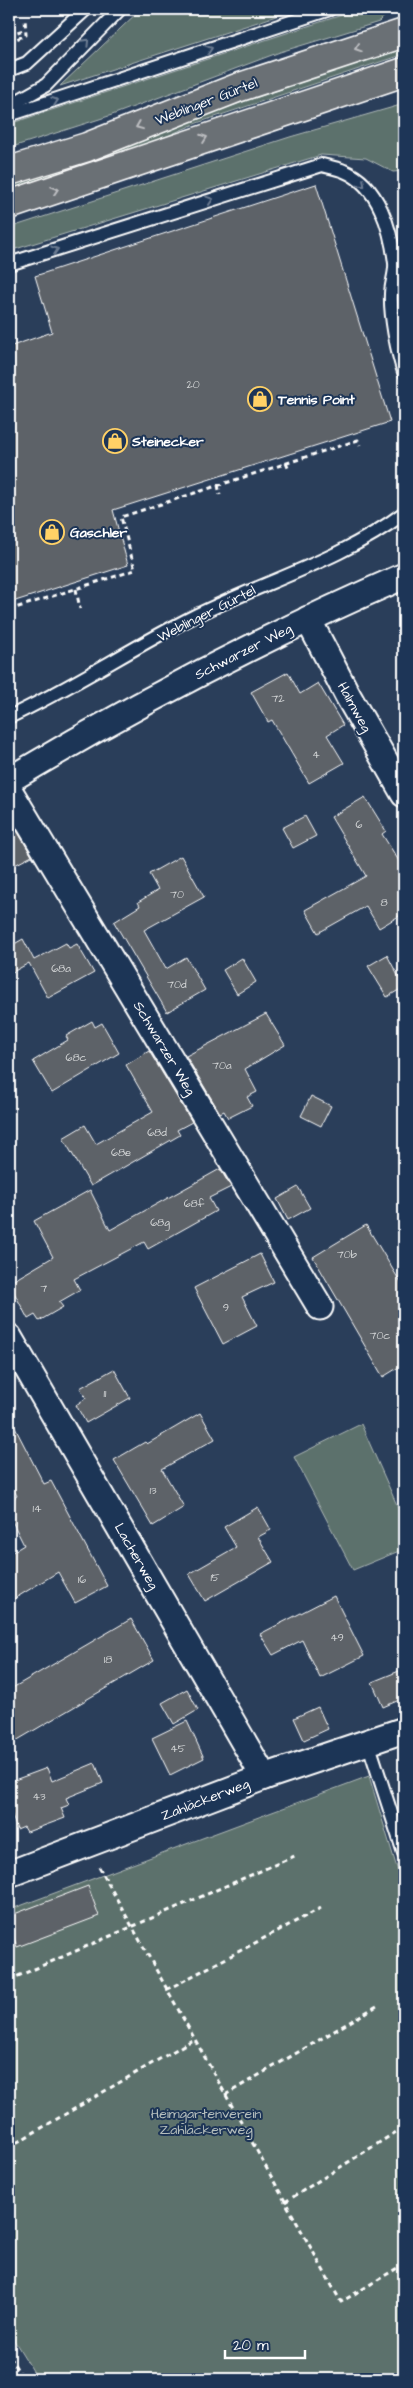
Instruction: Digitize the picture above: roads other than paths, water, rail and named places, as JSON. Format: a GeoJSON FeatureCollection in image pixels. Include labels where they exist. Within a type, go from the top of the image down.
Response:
{"type":"FeatureCollection","features":[{"type":"Feature","properties":{"kind":"main road","name":"Weblinger Gürtel"},"geometry":{"type":"LineString","coordinates":[[9,171],[87,147],[236,88],[404,33]]}},
{"type":"Feature","properties":{"kind":"main road"},"geometry":{"type":"LineString","coordinates":[[9,205],[404,72]]}},
{"type":"Feature","properties":{"kind":"street","name":"Schwarzer Weg"},"geometry":{"type":"LineString","coordinates":[[9,780],[151,699],[308,619],[404,576]]}},
{"type":"Feature","properties":{"kind":"street","name":"Halmweg"},"geometry":{"type":"LineString","coordinates":[[308,619],[348,696],[404,794]]}},
{"type":"Feature","properties":{"kind":"street","name":"Schwarzer Weg"},"geometry":{"type":"LineString","coordinates":[[9,790],[320,1307]]}},
{"type":"Feature","properties":{"kind":"street","name":"Lacherweg"},"geometry":{"type":"LineString","coordinates":[[9,1337],[264,1777]]}},
{"type":"Feature","properties":{"kind":"street","name":"Zahläckerweg"},"geometry":{"type":"LineString","coordinates":[[9,1874],[264,1777],[404,1730]]}},
{"type":"Feature","properties":{"kind":"lane"},"geometry":{"type":"LineString","coordinates":[[9,70],[26,63],[86,9]]}},
{"type":"Feature","properties":{"kind":"lane"},"geometry":{"type":"LineString","coordinates":[[9,106],[46,85],[120,9]]}},
{"type":"Feature","properties":{"kind":"lane"},"geometry":{"type":"LineString","coordinates":[[9,115],[330,9]]}},
{"type":"Feature","properties":{"kind":"lane"},"geometry":{"type":"LineString","coordinates":[[9,264],[322,165],[345,171],[362,182],[376,200],[386,220],[400,261],[391,294],[398,355],[404,372]]}},
{"type":"Feature","properties":{"kind":"lane","name":"Weblinger Gürtel"},"geometry":{"type":"LineString","coordinates":[[9,717],[192,618],[258,586],[287,576],[383,528],[404,513]]}},
{"type":"Feature","properties":{"kind":"lane"},"geometry":{"type":"LineString","coordinates":[[368,1742],[404,1853]]}},
{"type":"Feature","properties":{"kind":"place","name":"Tennis Point"},"geometry":{"type":"Point","coordinates":[260,399]}},
{"type":"Feature","properties":{"kind":"place","name":"Steinecker"},"geometry":{"type":"Point","coordinates":[115,441]}},
{"type":"Feature","properties":{"kind":"place","name":"Gaschler"},"geometry":{"type":"Point","coordinates":[52,532]}},
{"type":"Feature","properties":{"kind":"park label","name":"Heimgartenverein Zahläckerweg"},"geometry":{"type":"Point","coordinates":[206,2122]}}]}
